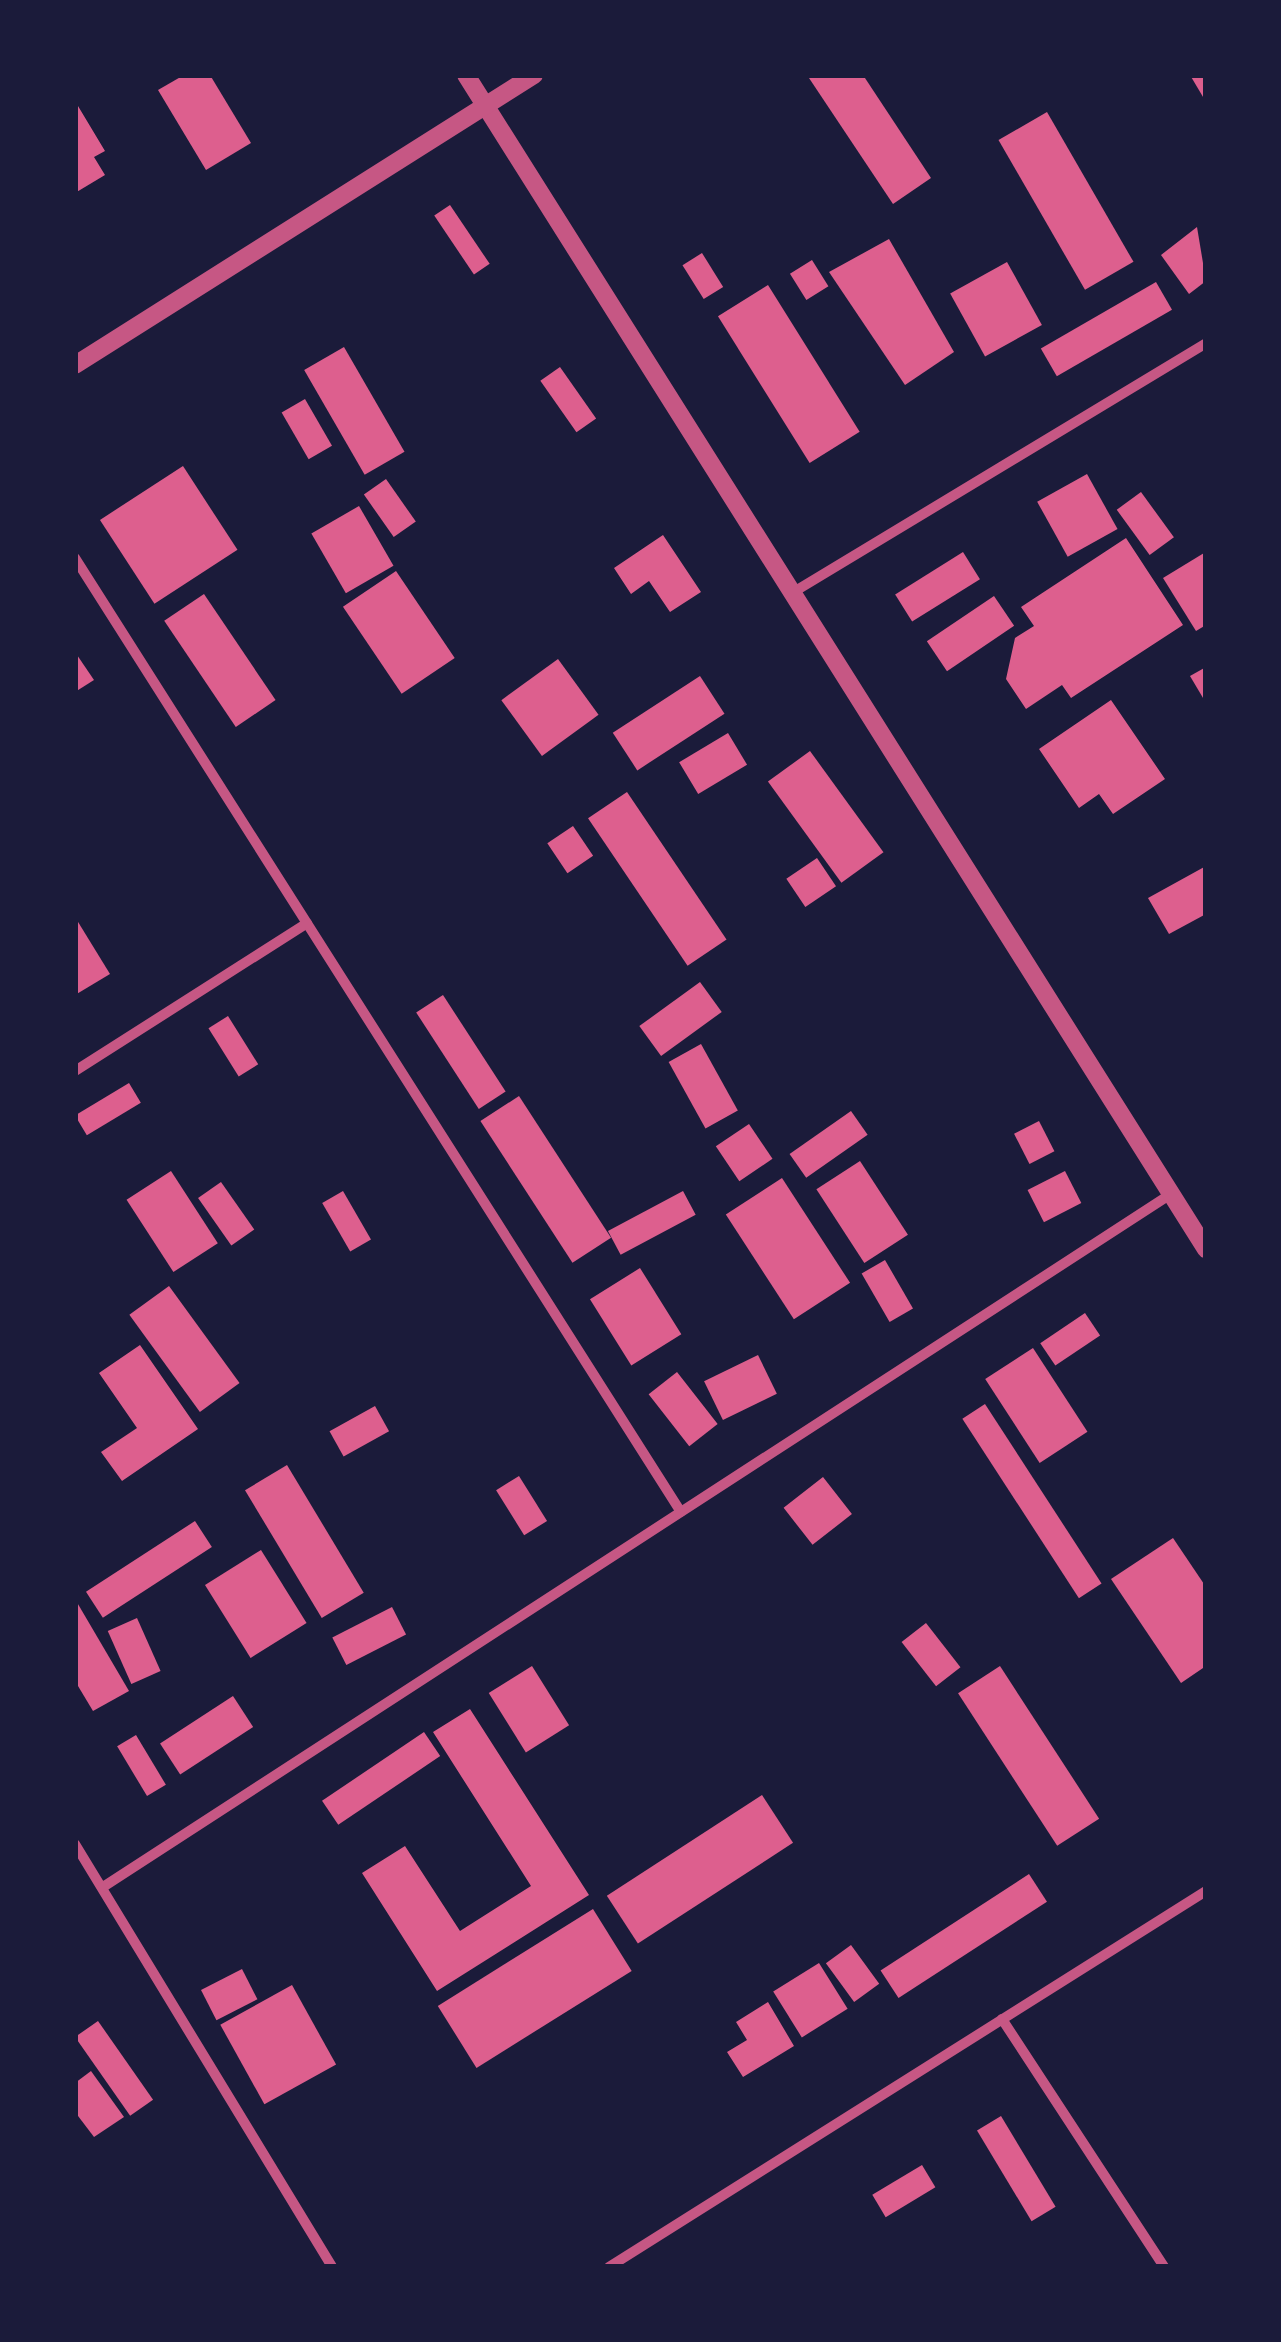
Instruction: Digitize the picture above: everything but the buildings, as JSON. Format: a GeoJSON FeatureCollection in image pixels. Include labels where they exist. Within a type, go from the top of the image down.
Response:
{"type":"FeatureCollection","features":[{"type":"Feature","properties":{"kind":"street"},"geometry":{"type":"LineString","coordinates":[[466,75],[1206,1249]]}},
{"type":"Feature","properties":{"kind":"street"},"geometry":{"type":"LineString","coordinates":[[75,365],[534,75]]}},
{"type":"Feature","properties":{"kind":"street"},"geometry":{"type":"LineString","coordinates":[[792,593],[1206,344]]}},
{"type":"Feature","properties":{"kind":"street"},"geometry":{"type":"LineString","coordinates":[[75,558],[681,1512]]}},
{"type":"Feature","properties":{"kind":"street"},"geometry":{"type":"LineString","coordinates":[[75,1071],[307,923]]}},
{"type":"Feature","properties":{"kind":"street"},"geometry":{"type":"LineString","coordinates":[[102,1887],[1170,1194]]}},
{"type":"Feature","properties":{"kind":"street"},"geometry":{"type":"LineString","coordinates":[[75,1844],[332,2267]]}},
{"type":"Feature","properties":{"kind":"street"},"geometry":{"type":"LineString","coordinates":[[609,2267],[1206,1891]]}},
{"type":"Feature","properties":{"kind":"street"},"geometry":{"type":"LineString","coordinates":[[1002,2020],[1164,2267]]}}]}
